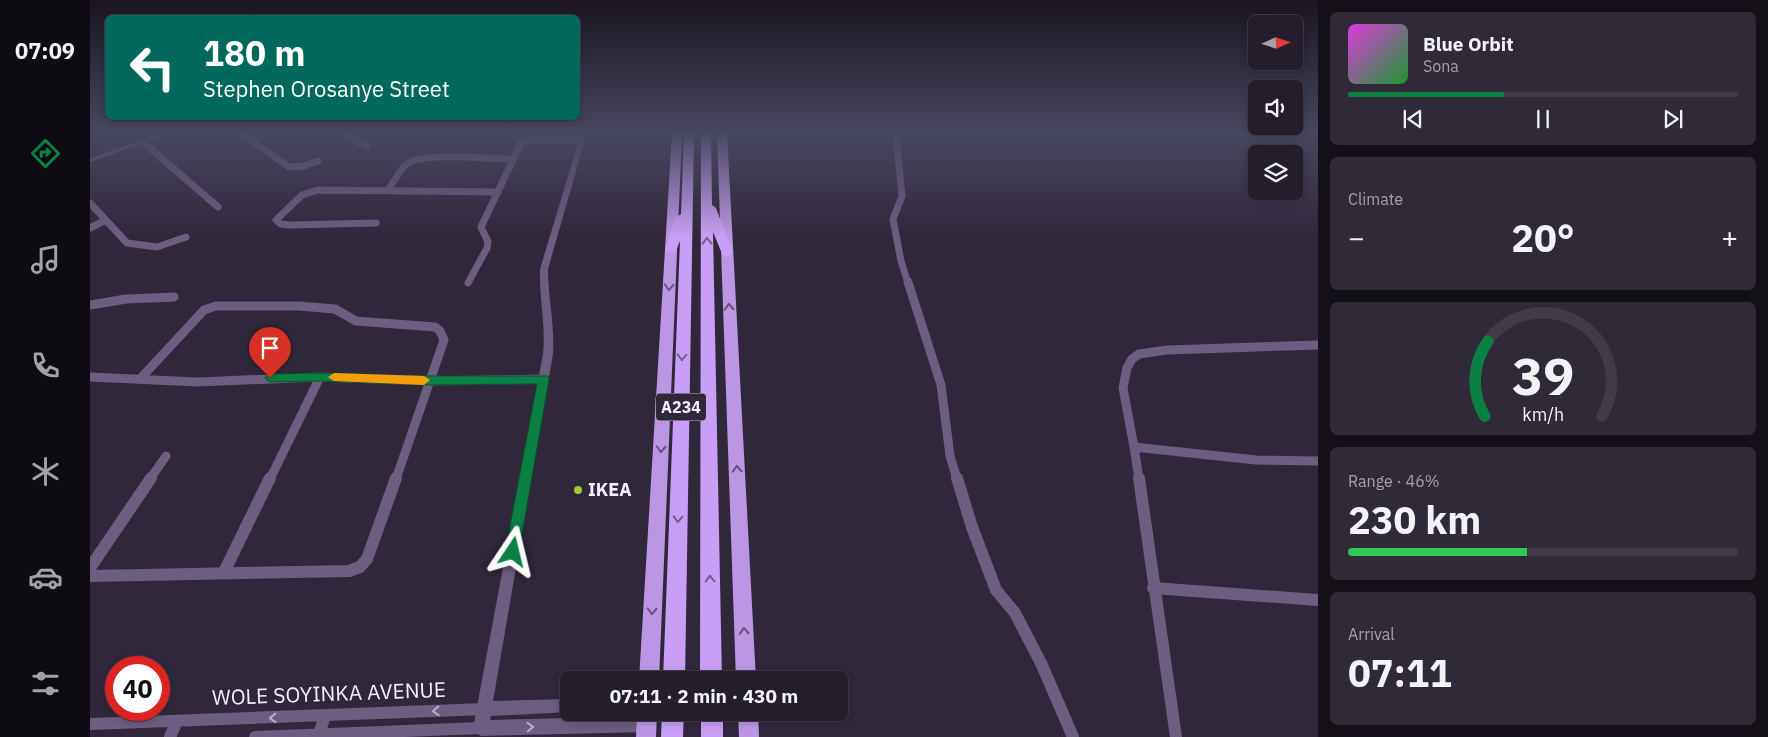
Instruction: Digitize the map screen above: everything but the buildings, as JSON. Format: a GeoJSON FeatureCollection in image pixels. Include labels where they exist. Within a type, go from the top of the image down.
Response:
{"type":"FeatureCollection","features":[{"type":"Feature","properties":{"kind":"highway"},"geometry":{"type":"LineString","coordinates":[[649,671],[676,167]]}},
{"type":"Feature","properties":{"kind":"highway","name":"A234"},"geometry":{"type":"LineString","coordinates":[[674,671],[688,167]]}},
{"type":"Feature","properties":{"kind":"highway","name":"A234"},"geometry":{"type":"LineString","coordinates":[[706,167],[711,671]]}},
{"type":"Feature","properties":{"kind":"highway"},"geometry":{"type":"LineString","coordinates":[[723,167],[746,671]]}},
{"type":"Feature","properties":{"kind":"highway"},"geometry":{"type":"LineString","coordinates":[[706,198],[727,253]]}},
{"type":"Feature","properties":{"kind":"highway"},"geometry":{"type":"LineString","coordinates":[[671,250],[687,200]]}},
{"type":"Feature","properties":{"kind":"highway"},"geometry":{"type":"LineString","coordinates":[[672,737],[673,721]]}},
{"type":"Feature","properties":{"kind":"highway"},"geometry":{"type":"LineString","coordinates":[[712,721],[712,737]]}},
{"type":"Feature","properties":{"kind":"highway"},"geometry":{"type":"LineString","coordinates":[[748,721],[749,737]]}},
{"type":"Feature","properties":{"kind":"street"},"geometry":{"type":"LineString","coordinates":[[173,167],[218,207]]}},
{"type":"Feature","properties":{"kind":"street"},"geometry":{"type":"LineString","coordinates":[[388,191],[403,167]]}},
{"type":"Feature","properties":{"kind":"street"},"geometry":{"type":"LineString","coordinates":[[468,283],[488,248],[488,242],[482,227],[509,167]]}},
{"type":"Feature","properties":{"kind":"street"},"geometry":{"type":"LineString","coordinates":[[481,728],[544,379],[550,336],[543,286],[544,269],[574,167]]}},
{"type":"Feature","properties":{"kind":"street"},"geometry":{"type":"LineString","coordinates":[[900,167],[902,196],[894,219],[901,261],[941,385],[950,456],[972,527],[996,590],[1015,613],[1041,663],[1073,737]]}},
{"type":"Feature","properties":{"kind":"street"},"geometry":{"type":"LineString","coordinates":[[376,223],[289,225],[281,224],[276,220],[290,204],[302,195],[310,192],[498,192]]}},
{"type":"Feature","properties":{"kind":"street"},"geometry":{"type":"LineString","coordinates":[[90,204],[127,243],[157,247],[186,236]]}},
{"type":"Feature","properties":{"kind":"street"},"geometry":{"type":"LineString","coordinates":[[90,228],[106,220]]}},
{"type":"Feature","properties":{"kind":"street"},"geometry":{"type":"LineString","coordinates":[[90,305],[126,299],[174,297]]}},
{"type":"Feature","properties":{"kind":"street"},"geometry":{"type":"LineString","coordinates":[[90,576],[349,571],[360,567],[367,559],[444,340],[440,330],[435,327],[356,321],[334,309],[299,306],[216,306],[204,310],[140,379]]}},
{"type":"Feature","properties":{"kind":"street"},"geometry":{"type":"LineString","coordinates":[[1176,737],[1134,447],[1123,395],[1123,383],[1127,368],[1132,359],[1139,354],[1167,350],[1318,345]]}},
{"type":"Feature","properties":{"kind":"street"},"geometry":{"type":"LineString","coordinates":[[90,377],[197,382],[320,377],[431,381],[544,379]]}},
{"type":"Feature","properties":{"kind":"street"},"geometry":{"type":"LineString","coordinates":[[224,572],[320,377]]}},
{"type":"Feature","properties":{"kind":"street"},"geometry":{"type":"LineString","coordinates":[[1134,447],[1256,460],[1318,461]]}},
{"type":"Feature","properties":{"kind":"street"},"geometry":{"type":"LineString","coordinates":[[90,568],[166,456]]}},
{"type":"Feature","properties":{"kind":"street"},"geometry":{"type":"LineString","coordinates":[[1153,588],[1318,600]]}},
{"type":"Feature","properties":{"kind":"street","name":"WOLE SOYINKA AVENUE"},"geometry":{"type":"LineString","coordinates":[[90,724],[560,706]]}},
{"type":"Feature","properties":{"kind":"street"},"geometry":{"type":"LineString","coordinates":[[319,736],[325,716]]}},
{"type":"Feature","properties":{"kind":"street"},"geometry":{"type":"LineString","coordinates":[[170,737],[178,722]]}},
{"type":"Feature","properties":{"kind":"street"},"geometry":{"type":"LineString","coordinates":[[255,737],[319,736],[481,728],[647,724]]}},
{"type":"Feature","properties":{"kind":"slow traffic"},"geometry":{"type":"LineString","coordinates":[[334,377],[424,380]]}},
{"type":"Feature","properties":{"kind":"place","name":"IKEA"},"geometry":{"type":"Point","coordinates":[578,490]}},
{"type":"Feature","properties":{"kind":"route"},"geometry":{"type":"LineString","coordinates":[[270,378],[320,377],[431,381],[544,379],[513,552]]}}]}
